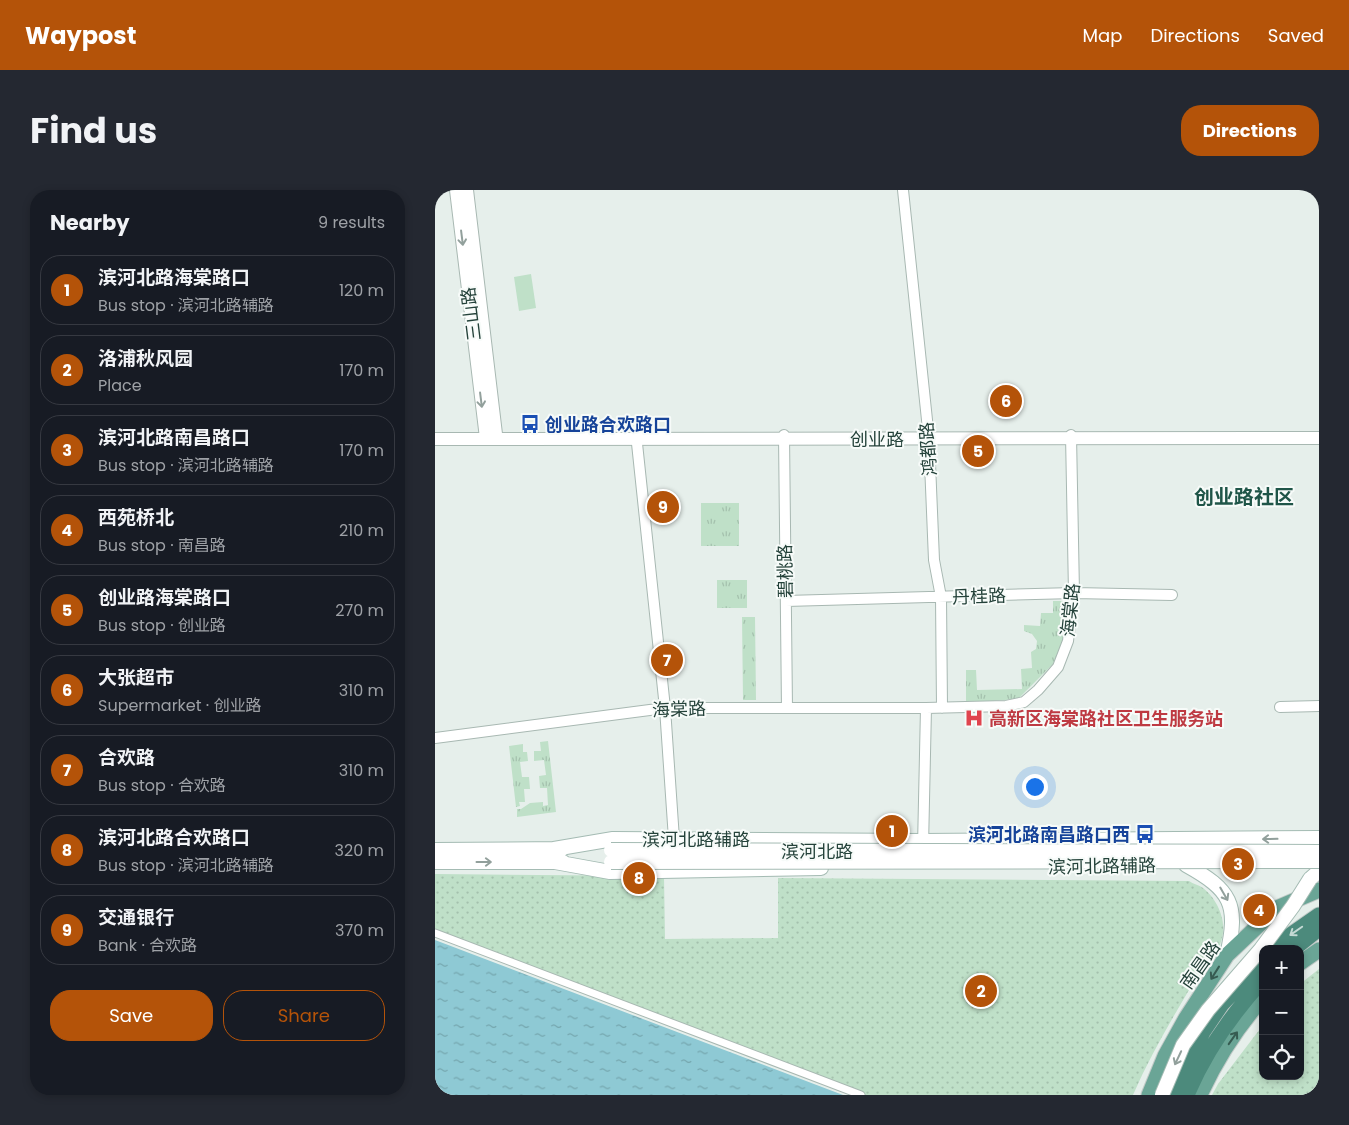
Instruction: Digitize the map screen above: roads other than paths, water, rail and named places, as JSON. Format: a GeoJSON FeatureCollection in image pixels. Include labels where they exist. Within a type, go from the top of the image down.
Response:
{"type":"FeatureCollection","features":[{"type":"Feature","properties":{"kind":"highway"},"geometry":{"type":"LineString","coordinates":[[1279,945],[1319,915]]}},
{"type":"Feature","properties":{"kind":"highway"},"geometry":{"type":"LineString","coordinates":[[1299,945],[1319,929]]}},
{"type":"Feature","properties":{"kind":"highway"},"geometry":{"type":"LineString","coordinates":[[1174,1095],[1203,1032],[1222,1004],[1259,965]]}},
{"type":"Feature","properties":{"kind":"highway"},"geometry":{"type":"LineString","coordinates":[[1187,1095],[1204,1058],[1220,1033],[1259,985]]}},
{"type":"Feature","properties":{"kind":"main road","name":"滨河北路辅路"},"geometry":{"type":"LineString","coordinates":[[555,856],[613,839],[923,841],[1319,838]]}},
{"type":"Feature","properties":{"kind":"main road","name":"滨河北路"},"geometry":{"type":"LineString","coordinates":[[435,850],[555,856],[1319,852]]}},
{"type":"Feature","properties":{"kind":"main road","name":"滨河北路辅路"},"geometry":{"type":"LineString","coordinates":[[555,856],[610,872],[923,867],[1014,868],[1186,864],[1319,857]]}},
{"type":"Feature","properties":{"kind":"main road","name":"滨河北路"},"geometry":{"type":"LineString","coordinates":[[435,862],[555,856]]}},
{"type":"Feature","properties":{"kind":"main road","name":"滨河北路"},"geometry":{"type":"LineString","coordinates":[[611,856],[1319,861]]}},
{"type":"Feature","properties":{"kind":"main road"},"geometry":{"type":"LineString","coordinates":[[1186,864],[1208,877],[1221,888],[1231,907],[1233,922],[1227,955]]}},
{"type":"Feature","properties":{"kind":"main road"},"geometry":{"type":"LineString","coordinates":[[1162,1095],[1183,1045],[1208,1010],[1261,949],[1293,906],[1310,879],[1319,871]]}},
{"type":"Feature","properties":{"kind":"main road","name":"南昌路"},"geometry":{"type":"LineString","coordinates":[[1149,1095],[1165,1056],[1186,1018],[1227,955],[1277,908],[1319,890]]}},
{"type":"Feature","properties":{"kind":"main road"},"geometry":{"type":"LineString","coordinates":[[1304,960],[1319,950]]}},
{"type":"Feature","properties":{"kind":"main road"},"geometry":{"type":"LineString","coordinates":[[1200,1095],[1213,1067],[1259,1002]]}},
{"type":"Feature","properties":{"kind":"street","name":"三山路"},"geometry":{"type":"LineString","coordinates":[[456,190],[491,436]]}},
{"type":"Feature","properties":{"kind":"street","name":"三山路"},"geometry":{"type":"LineString","coordinates":[[467,190],[491,436]]}},
{"type":"Feature","properties":{"kind":"street","name":"鸿都路"},"geometry":{"type":"LineString","coordinates":[[903,190],[929,437],[934,560],[941,597],[942,708]]}},
{"type":"Feature","properties":{"kind":"street","name":"创业路"},"geometry":{"type":"LineString","coordinates":[[1071,437],[1319,433]]}},
{"type":"Feature","properties":{"kind":"street","name":"创业路"},"geometry":{"type":"LineString","coordinates":[[435,434],[491,436],[1319,438]]}},
{"type":"Feature","properties":{"kind":"street","name":"创业路"},"geometry":{"type":"LineString","coordinates":[[435,439],[491,436]]}},
{"type":"Feature","properties":{"kind":"street"},"geometry":{"type":"LineString","coordinates":[[636,436],[665,708],[674,839]]}},
{"type":"Feature","properties":{"kind":"street","name":"碧桃路"},"geometry":{"type":"LineString","coordinates":[[784,437],[787,708]]}},
{"type":"Feature","properties":{"kind":"street","name":"海棠路"},"geometry":{"type":"LineString","coordinates":[[435,738],[665,708],[942,708],[1006,706],[1023,702],[1038,690],[1058,667],[1068,641],[1074,593],[1071,437]]}},
{"type":"Feature","properties":{"kind":"street","name":"丹桂路"},"geometry":{"type":"LineString","coordinates":[[786,601],[1074,593],[1172,595]]}},
{"type":"Feature","properties":{"kind":"street"},"geometry":{"type":"LineString","coordinates":[[1280,707],[1319,706]]}},
{"type":"Feature","properties":{"kind":"street"},"geometry":{"type":"LineString","coordinates":[[923,867],[926,708]]}},
{"type":"Feature","properties":{"kind":"street"},"geometry":{"type":"LineString","coordinates":[[435,933],[861,1095]]}},
{"type":"Feature","properties":{"kind":"water"},"geometry":{"type":"Polygon","coordinates":[[[435,940],[843,1095],[435,1095],[435,940]]]}},
{"type":"Feature","properties":{"kind":"place","name":"大张超市"},"geometry":{"type":"Point","coordinates":[1006,401]}},
{"type":"Feature","properties":{"kind":"place","name":"创业路合欢路口"},"geometry":{"type":"Point","coordinates":[530,424]}},
{"type":"Feature","properties":{"kind":"place","name":"创业路海棠路口"},"geometry":{"type":"Point","coordinates":[978,451]}},
{"type":"Feature","properties":{"kind":"place","name":"交通银行"},"geometry":{"type":"Point","coordinates":[663,507]}},
{"type":"Feature","properties":{"kind":"place","name":"合欢路"},"geometry":{"type":"Point","coordinates":[667,660]}},
{"type":"Feature","properties":{"kind":"place","name":"高新区海棠路社区卫生服务站"},"geometry":{"type":"Point","coordinates":[974,718]}},
{"type":"Feature","properties":{"kind":"place","name":"滨河北路海棠路口"},"geometry":{"type":"Point","coordinates":[892,831]}},
{"type":"Feature","properties":{"kind":"place","name":"滨河北路南昌路口西"},"geometry":{"type":"Point","coordinates":[1145,834]}},
{"type":"Feature","properties":{"kind":"place","name":"滨河北路南昌路口"},"geometry":{"type":"Point","coordinates":[1238,864]}},
{"type":"Feature","properties":{"kind":"place","name":"滨河北路合欢路口"},"geometry":{"type":"Point","coordinates":[639,878]}},
{"type":"Feature","properties":{"kind":"place","name":"西苑桥北"},"geometry":{"type":"Point","coordinates":[1259,910]}},
{"type":"Feature","properties":{"kind":"place","name":"洛浦秋风园"},"geometry":{"type":"Point","coordinates":[981,991]}},
{"type":"Feature","properties":{"kind":"district","name":"创业路社区"},"geometry":{"type":"Point","coordinates":[1244,497]}}]}
